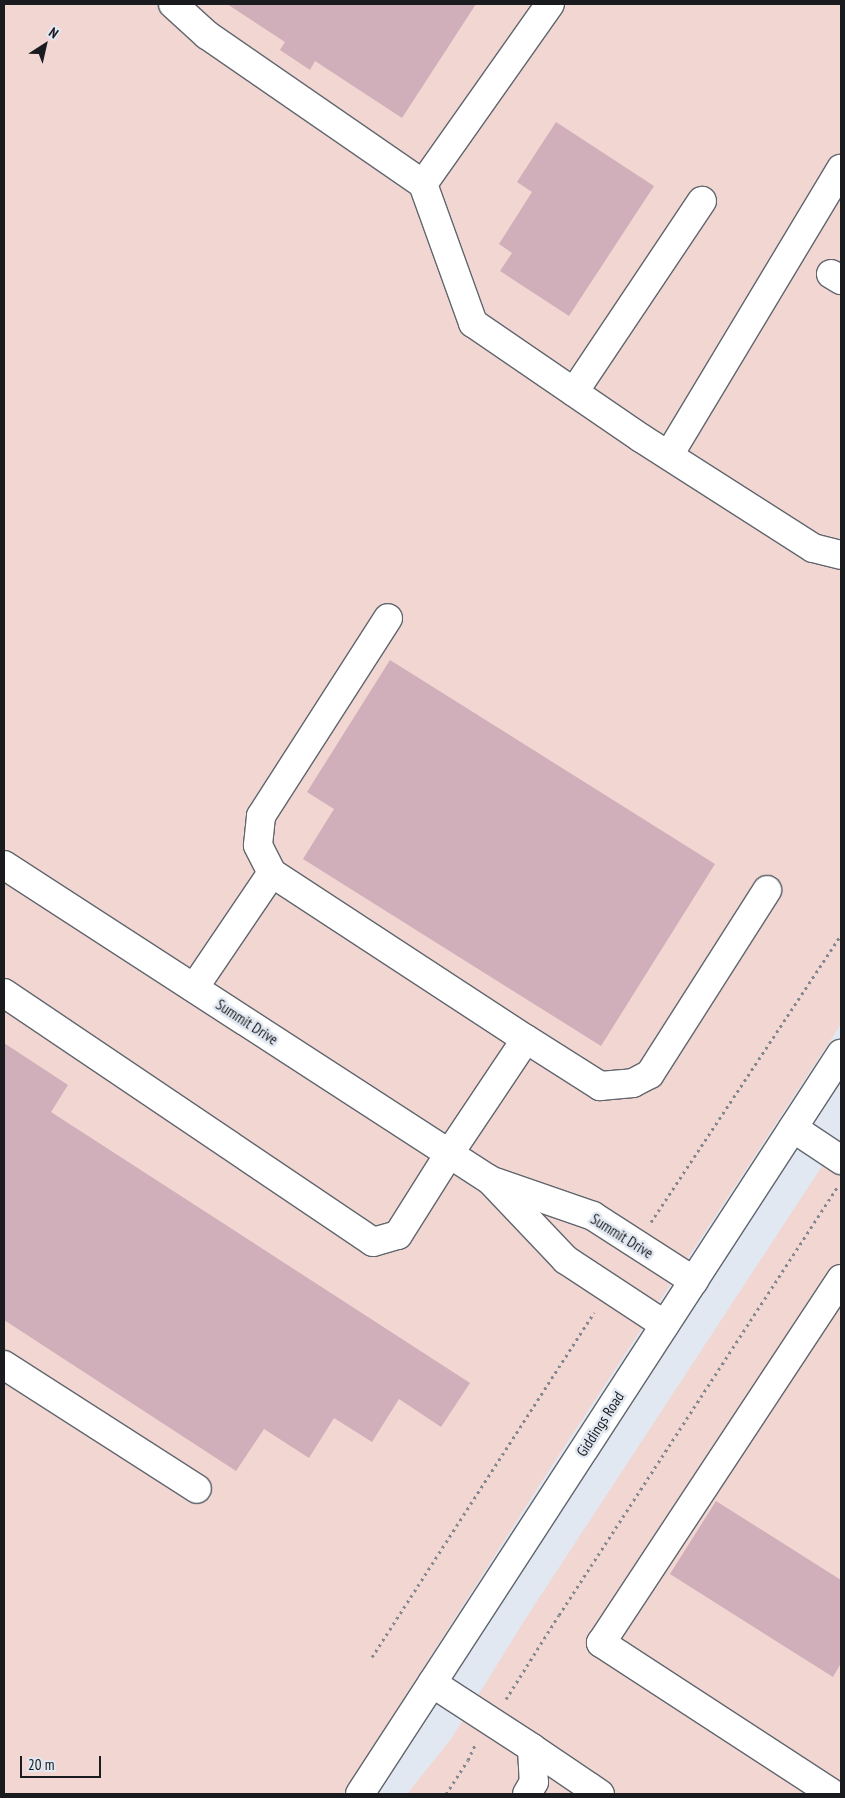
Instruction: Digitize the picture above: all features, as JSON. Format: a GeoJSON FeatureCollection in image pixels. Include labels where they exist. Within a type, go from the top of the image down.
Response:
{"type":"FeatureCollection","features":[{"type":"Feature","properties":{"kind":"street"},"geometry":{"type":"LineString","coordinates":[[173,4],[206,36],[423,184],[473,323],[668,455],[813,548],[841,555]]}},
{"type":"Feature","properties":{"kind":"street"},"geometry":{"type":"LineString","coordinates":[[423,184],[550,4]]}},
{"type":"Feature","properties":{"kind":"street"},"geometry":{"type":"LineString","coordinates":[[668,455],[841,169]]}},
{"type":"Feature","properties":{"kind":"street"},"geometry":{"type":"LineString","coordinates":[[574,392],[702,201]]}},
{"type":"Feature","properties":{"kind":"street"},"geometry":{"type":"LineString","coordinates":[[388,618],[261,816],[258,845],[272,874],[600,1086],[633,1084],[650,1074],[767,890]]}},
{"type":"Feature","properties":{"kind":"street","name":"Summit Drive"},"geometry":{"type":"LineString","coordinates":[[4,864],[490,1180],[593,1216],[694,1281]]}},
{"type":"Feature","properties":{"kind":"street"},"geometry":{"type":"LineString","coordinates":[[194,988],[272,874]]}},
{"type":"Feature","properties":{"kind":"street"},"geometry":{"type":"LineString","coordinates":[[4,993],[373,1242],[398,1235],[449,1154],[526,1039]]}},
{"type":"Feature","properties":{"kind":"street","name":"Giddings Road"},"geometry":{"type":"LineString","coordinates":[[360,1794],[841,1054]]}},
{"type":"Feature","properties":{"kind":"street"},"geometry":{"type":"LineString","coordinates":[[793,1128],[841,1160]]}},
{"type":"Feature","properties":{"kind":"street","name":"Summit Drive"},"geometry":{"type":"LineString","coordinates":[[490,1180],[566,1260],[665,1325]]}},
{"type":"Feature","properties":{"kind":"street"},"geometry":{"type":"LineString","coordinates":[[833,1794],[602,1643],[841,1279]]}},
{"type":"Feature","properties":{"kind":"street"},"geometry":{"type":"LineString","coordinates":[[4,1365],[197,1489]]}},
{"type":"Feature","properties":{"kind":"street"},"geometry":{"type":"LineString","coordinates":[[432,1683],[600,1794]]}},
{"type":"Feature","properties":{"kind":"street"},"geometry":{"type":"LineString","coordinates":[[527,1794],[534,1782],[532,1748]]}},
{"type":"Feature","properties":{"kind":"path"},"geometry":{"type":"LineString","coordinates":[[446,1794],[468,1760],[479,1736],[491,1721],[841,1181]]}},
{"type":"Feature","properties":{"kind":"shaded area"},"geometry":{"type":"Polygon","coordinates":[[[4,4],[841,4],[841,1024],[544,1478],[343,1794],[4,1794],[4,4]]]}},
{"type":"Feature","properties":{"kind":"shaded area"},"geometry":{"type":"Polygon","coordinates":[[[841,1137],[841,1794],[407,1794],[451,1739],[526,1618],[841,1137]]]}},
{"type":"Feature","properties":{"kind":"building"},"geometry":{"type":"Polygon","coordinates":[[[227,4],[476,4],[402,118],[315,61],[310,70],[280,50],[285,42],[227,4]]]}},
{"type":"Feature","properties":{"kind":"building"},"geometry":{"type":"Polygon","coordinates":[[[556,122],[654,186],[569,316],[500,271],[512,253],[499,244],[532,192],[517,182],[556,122]]]}},
{"type":"Feature","properties":{"kind":"building"},"geometry":{"type":"Polygon","coordinates":[[[390,660],[715,864],[601,1046],[303,859],[334,809],[307,792],[390,660]]]}},
{"type":"Feature","properties":{"kind":"building"},"geometry":{"type":"Polygon","coordinates":[[[4,1043],[68,1085],[51,1112],[470,1383],[441,1427],[399,1399],[372,1442],[334,1418],[309,1458],[264,1429],[236,1471],[4,1320],[4,1043]]]}},
{"type":"Feature","properties":{"kind":"building"},"geometry":{"type":"Polygon","coordinates":[[[716,1501],[841,1580],[841,1663],[833,1677],[670,1574],[716,1501]]]}}]}
